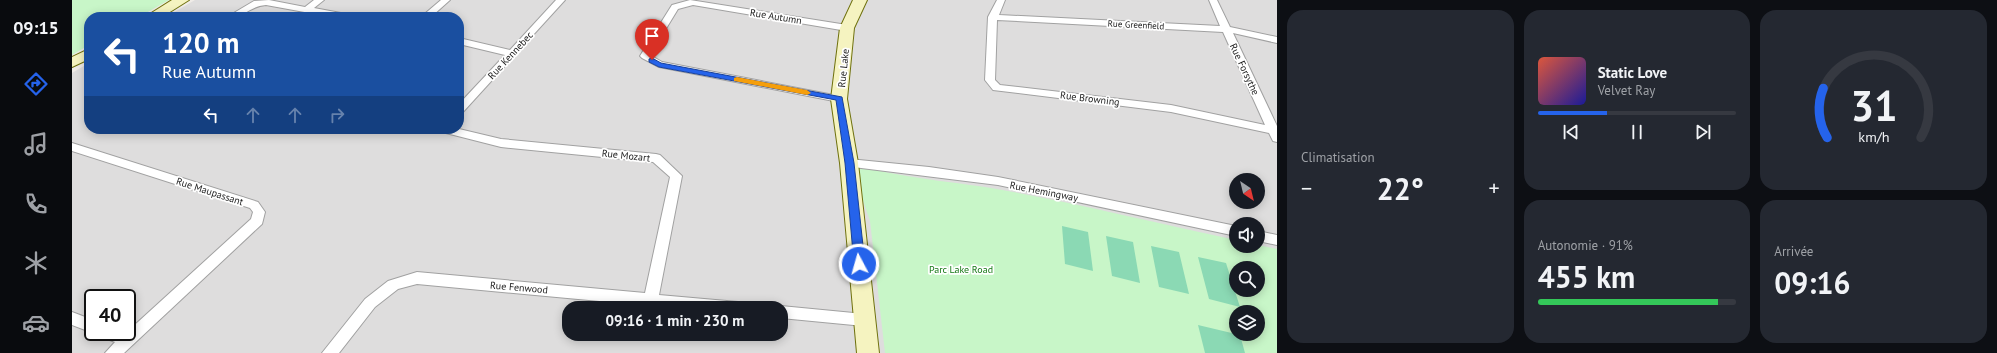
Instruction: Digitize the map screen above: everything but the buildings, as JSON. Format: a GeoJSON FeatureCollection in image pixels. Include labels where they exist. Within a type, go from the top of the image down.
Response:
{"type":"FeatureCollection","features":[{"type":"Feature","properties":{"kind":"street"},"geometry":{"type":"LineString","coordinates":[[161,12],[182,0]]}},
{"type":"Feature","properties":{"kind":"street"},"geometry":{"type":"LineString","coordinates":[[307,9],[320,0]]}},
{"type":"Feature","properties":{"kind":"street"},"geometry":{"type":"LineString","coordinates":[[432,12],[446,0]]}},
{"type":"Feature","properties":{"kind":"street","name":"Rue Kennebec"},"geometry":{"type":"LineString","coordinates":[[464,105],[561,0]]}},
{"type":"Feature","properties":{"kind":"street","name":"Rue Lake"},"geometry":{"type":"LineString","coordinates":[[860,0],[847,28],[839,98],[850,163],[868,353]]}},
{"type":"Feature","properties":{"kind":"street","name":"Rue Browning"},"geometry":{"type":"LineString","coordinates":[[1001,0],[993,17],[990,80],[997,88],[1149,105],[1237,120],[1275,134]]}},
{"type":"Feature","properties":{"kind":"street","name":"Rue Forsythe"},"geometry":{"type":"LineString","coordinates":[[1213,0],[1275,134]]}},
{"type":"Feature","properties":{"kind":"street"},"geometry":{"type":"LineString","coordinates":[[241,12],[257,3],[266,2],[322,12]]}},
{"type":"Feature","properties":{"kind":"street","name":"Rue Autumn"},"geometry":{"type":"LineString","coordinates":[[839,98],[659,64],[645,56],[675,7],[693,2],[847,28]]}},
{"type":"Feature","properties":{"kind":"street","name":"Rue Greenfield"},"geometry":{"type":"LineString","coordinates":[[993,17],[1226,30],[1277,40]]}},
{"type":"Feature","properties":{"kind":"street"},"geometry":{"type":"LineString","coordinates":[[464,42],[512,53]]}},
{"type":"Feature","properties":{"kind":"street"},"geometry":{"type":"LineString","coordinates":[[72,63],[84,56]]}},
{"type":"Feature","properties":{"kind":"street","name":"Rue Mozart"},"geometry":{"type":"LineString","coordinates":[[464,134],[501,143],[656,158],[676,176],[651,300]]}},
{"type":"Feature","properties":{"kind":"street","name":"Rue Maupassant"},"geometry":{"type":"LineString","coordinates":[[72,147],[254,205],[259,212],[257,220],[136,331]]}},
{"type":"Feature","properties":{"kind":"street","name":"Rue Hemingway"},"geometry":{"type":"LineString","coordinates":[[850,163],[998,181],[1229,230]]}},
{"type":"Feature","properties":{"kind":"street"},"geometry":{"type":"LineString","coordinates":[[1265,237],[1277,240]]}},
{"type":"Feature","properties":{"kind":"street","name":"Rue Fenwood"},"geometry":{"type":"LineString","coordinates":[[330,353],[370,303],[393,285],[417,278],[662,301]]}},
{"type":"Feature","properties":{"kind":"street"},"geometry":{"type":"LineString","coordinates":[[788,313],[864,320]]}},
{"type":"Feature","properties":{"kind":"street"},"geometry":{"type":"LineString","coordinates":[[72,318],[84,323]]}},
{"type":"Feature","properties":{"kind":"street","name":"Rue Maupassant"},"geometry":{"type":"LineString","coordinates":[[113,353],[125,341]]}},
{"type":"Feature","properties":{"kind":"shaded area"},"geometry":{"type":"Polygon","coordinates":[[[195,0],[1277,0],[1277,353],[72,353],[72,73],[84,66],[84,134],[464,134],[464,12],[175,12],[195,0]]]}},
{"type":"Feature","properties":{"kind":"green space"},"geometry":{"type":"Polygon","coordinates":[[[72,0],[169,0],[148,12],[84,12],[84,48],[72,55],[72,0]]]}},
{"type":"Feature","properties":{"kind":"green space","name":"Parc Lake Road"},"geometry":{"type":"Polygon","coordinates":[[[850,163],[889,173],[1036,196],[1229,238],[1229,253],[1265,253],[1265,246],[1277,249],[1277,353],[885,353],[870,221],[850,163]]]}},
{"type":"Feature","properties":{"kind":"green space"},"geometry":{"type":"Polygon","coordinates":[[[1062,226],[1088,232],[1093,271],[1065,264],[1062,226]]]}},
{"type":"Feature","properties":{"kind":"green space"},"geometry":{"type":"Polygon","coordinates":[[[1106,236],[1133,242],[1140,283],[1112,276],[1106,236]]]}},
{"type":"Feature","properties":{"kind":"green space"},"geometry":{"type":"Polygon","coordinates":[[[1151,246],[1179,252],[1189,294],[1159,287],[1151,246]]]}},
{"type":"Feature","properties":{"kind":"green space"},"geometry":{"type":"Polygon","coordinates":[[[1198,257],[1226,263],[1229,272],[1229,297],[1237,297],[1239,305],[1232,305],[1209,299],[1198,257]]]}},
{"type":"Feature","properties":{"kind":"green space"},"geometry":{"type":"Polygon","coordinates":[[[1198,325],[1229,332],[1229,341],[1242,341],[1245,353],[1205,353],[1198,325]]]}},
{"type":"Feature","properties":{"kind":"slow traffic"},"geometry":{"type":"LineString","coordinates":[[737,79],[807,93]]}},
{"type":"Feature","properties":{"kind":"route"},"geometry":{"type":"LineString","coordinates":[[652,60],[659,64],[839,98],[850,163],[859,264]]}}]}
